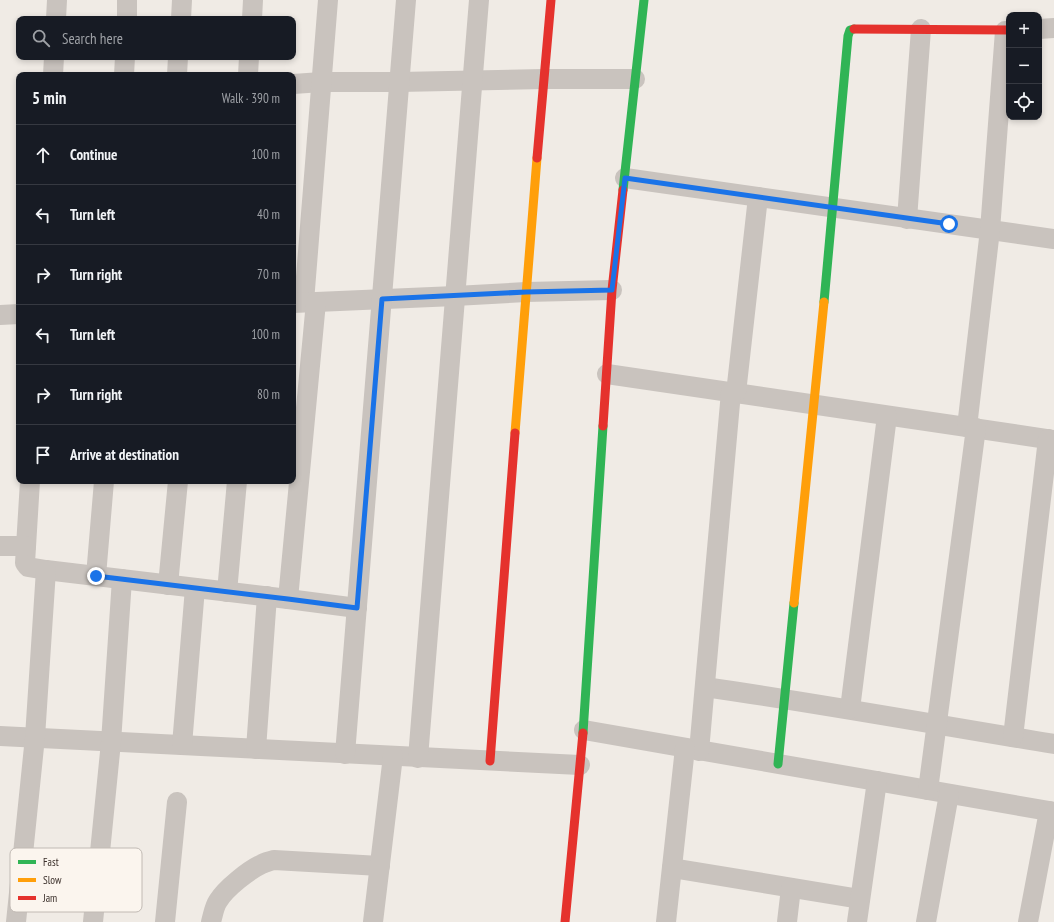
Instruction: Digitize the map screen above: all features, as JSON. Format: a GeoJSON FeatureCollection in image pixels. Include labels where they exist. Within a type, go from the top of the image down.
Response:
{"type":"FeatureCollection","features":[{"type":"Feature","properties":{"kind":"street"},"geometry":{"type":"LineString","coordinates":[[56,16],[57,0]]}},
{"type":"Feature","properties":{"kind":"street"},"geometry":{"type":"LineString","coordinates":[[127,16],[128,0]]}},
{"type":"Feature","properties":{"kind":"street"},"geometry":{"type":"LineString","coordinates":[[181,16],[182,0]]}},
{"type":"Feature","properties":{"kind":"street"},"geometry":{"type":"LineString","coordinates":[[252,16],[253,0]]}},
{"type":"Feature","properties":{"kind":"street"},"geometry":{"type":"LineString","coordinates":[[296,450],[304,302],[328,0]]}},
{"type":"Feature","properties":{"kind":"street"},"geometry":{"type":"LineString","coordinates":[[345,754],[406,0]]}},
{"type":"Feature","properties":{"kind":"street"},"geometry":{"type":"LineString","coordinates":[[418,758],[479,0]]}},
{"type":"Feature","properties":{"kind":"street"},"geometry":{"type":"LineString","coordinates":[[490,761],[550,0]]}},
{"type":"Feature","properties":{"kind":"street"},"geometry":{"type":"LineString","coordinates":[[565,922],[584,730],[612,290],[644,0]]}},
{"type":"Feature","properties":{"kind":"street"},"geometry":{"type":"LineString","coordinates":[[778,764],[833,208],[848,36],[850,30],[856,28],[1006,30]]}},
{"type":"Feature","properties":{"kind":"street"},"geometry":{"type":"LineString","coordinates":[[1042,29],[1054,28]]}},
{"type":"Feature","properties":{"kind":"street"},"geometry":{"type":"LineString","coordinates":[[907,219],[921,29]]}},
{"type":"Feature","properties":{"kind":"street"},"geometry":{"type":"LineString","coordinates":[[928,790],[972,428],[1006,42]]}},
{"type":"Feature","properties":{"kind":"street"},"geometry":{"type":"LineString","coordinates":[[53,72],[54,60]]}},
{"type":"Feature","properties":{"kind":"street"},"geometry":{"type":"LineString","coordinates":[[124,72],[125,60]]}},
{"type":"Feature","properties":{"kind":"street"},"geometry":{"type":"LineString","coordinates":[[177,72],[178,60]]}},
{"type":"Feature","properties":{"kind":"street"},"geometry":{"type":"LineString","coordinates":[[248,72],[249,60]]}},
{"type":"Feature","properties":{"kind":"street"},"geometry":{"type":"LineString","coordinates":[[296,84],[322,82],[635,79]]}},
{"type":"Feature","properties":{"kind":"street"},"geometry":{"type":"LineString","coordinates":[[625,178],[1054,240]]}},
{"type":"Feature","properties":{"kind":"street"},"geometry":{"type":"LineString","coordinates":[[666,922],[672,868],[692,749],[705,687],[734,393],[758,197]]}},
{"type":"Feature","properties":{"kind":"street"},"geometry":{"type":"LineString","coordinates":[[304,302],[526,292],[612,290]]}},
{"type":"Feature","properties":{"kind":"street"},"geometry":{"type":"LineString","coordinates":[[0,315],[16,314]]}},
{"type":"Feature","properties":{"kind":"street"},"geometry":{"type":"LineString","coordinates":[[607,374],[1051,439],[1013,737]]}},
{"type":"Feature","properties":{"kind":"street"},"geometry":{"type":"LineString","coordinates":[[850,710],[888,416]]}},
{"type":"Feature","properties":{"kind":"street"},"geometry":{"type":"LineString","coordinates":[[30,484],[25,563],[28,567],[357,608]]}},
{"type":"Feature","properties":{"kind":"street"},"geometry":{"type":"LineString","coordinates":[[96,576],[104,484]]}},
{"type":"Feature","properties":{"kind":"street"},"geometry":{"type":"LineString","coordinates":[[168,585],[178,484]]}},
{"type":"Feature","properties":{"kind":"street"},"geometry":{"type":"LineString","coordinates":[[227,592],[237,484]]}},
{"type":"Feature","properties":{"kind":"street"},"geometry":{"type":"LineString","coordinates":[[288,599],[294,484]]}},
{"type":"Feature","properties":{"kind":"street"},"geometry":{"type":"LineString","coordinates":[[0,546],[26,546]]}},
{"type":"Feature","properties":{"kind":"street"},"geometry":{"type":"LineString","coordinates":[[24,848],[35,737],[46,570]]}},
{"type":"Feature","properties":{"kind":"street"},"geometry":{"type":"LineString","coordinates":[[100,848],[111,742],[122,579]]}},
{"type":"Feature","properties":{"kind":"street"},"geometry":{"type":"LineString","coordinates":[[182,745],[195,588]]}},
{"type":"Feature","properties":{"kind":"street"},"geometry":{"type":"LineString","coordinates":[[256,749],[267,596]]}},
{"type":"Feature","properties":{"kind":"street"},"geometry":{"type":"LineString","coordinates":[[705,687],[785,698],[1054,744]]}},
{"type":"Feature","properties":{"kind":"street"},"geometry":{"type":"LineString","coordinates":[[584,730],[1051,812],[1028,922]]}},
{"type":"Feature","properties":{"kind":"street"},"geometry":{"type":"LineString","coordinates":[[0,736],[580,765]]}},
{"type":"Feature","properties":{"kind":"street"},"geometry":{"type":"LineString","coordinates":[[373,922],[394,756]]}},
{"type":"Feature","properties":{"kind":"street"},"geometry":{"type":"LineString","coordinates":[[857,922],[877,781]]}},
{"type":"Feature","properties":{"kind":"street"},"geometry":{"type":"LineString","coordinates":[[926,922],[949,794]]}},
{"type":"Feature","properties":{"kind":"street"},"geometry":{"type":"LineString","coordinates":[[165,922],[177,802]]}},
{"type":"Feature","properties":{"kind":"street"},"geometry":{"type":"LineString","coordinates":[[211,922],[217,902],[224,892],[246,874],[262,864],[274,860],[380,866]]}},
{"type":"Feature","properties":{"kind":"street"},"geometry":{"type":"LineString","coordinates":[[672,868],[860,899]]}},
{"type":"Feature","properties":{"kind":"street"},"geometry":{"type":"LineString","coordinates":[[787,922],[792,888]]}},
{"type":"Feature","properties":{"kind":"street"},"geometry":{"type":"LineString","coordinates":[[16,922],[17,912]]}},
{"type":"Feature","properties":{"kind":"street"},"geometry":{"type":"LineString","coordinates":[[93,922],[94,912]]}},
{"type":"Feature","properties":{"kind":"traffic: fast"},"geometry":{"type":"LineString","coordinates":[[623,190],[644,0]]}},
{"type":"Feature","properties":{"kind":"traffic: fast"},"geometry":{"type":"LineString","coordinates":[[824,302],[848,36],[850,30],[854,29]]}},
{"type":"Feature","properties":{"kind":"traffic: fast"},"geometry":{"type":"LineString","coordinates":[[583,733],[603,426]]}},
{"type":"Feature","properties":{"kind":"traffic: fast"},"geometry":{"type":"LineString","coordinates":[[778,764],[794,603]]}},
{"type":"Feature","properties":{"kind":"traffic: slow"},"geometry":{"type":"LineString","coordinates":[[515,433],[537,158]]}},
{"type":"Feature","properties":{"kind":"traffic: slow"},"geometry":{"type":"LineString","coordinates":[[794,603],[824,302]]}},
{"type":"Feature","properties":{"kind":"traffic: jam"},"geometry":{"type":"LineString","coordinates":[[537,158],[551,0]]}},
{"type":"Feature","properties":{"kind":"traffic: jam"},"geometry":{"type":"LineString","coordinates":[[854,29],[1006,30]]}},
{"type":"Feature","properties":{"kind":"traffic: jam"},"geometry":{"type":"LineString","coordinates":[[603,426],[612,290],[623,190]]}},
{"type":"Feature","properties":{"kind":"traffic: jam"},"geometry":{"type":"LineString","coordinates":[[490,761],[515,433]]}},
{"type":"Feature","properties":{"kind":"traffic: jam"},"geometry":{"type":"LineString","coordinates":[[565,922],[583,733]]}},
{"type":"Feature","properties":{"kind":"route"},"geometry":{"type":"LineString","coordinates":[[96,576],[357,608],[382,299],[526,292],[612,290],[625,178],[949,224]]}}]}
